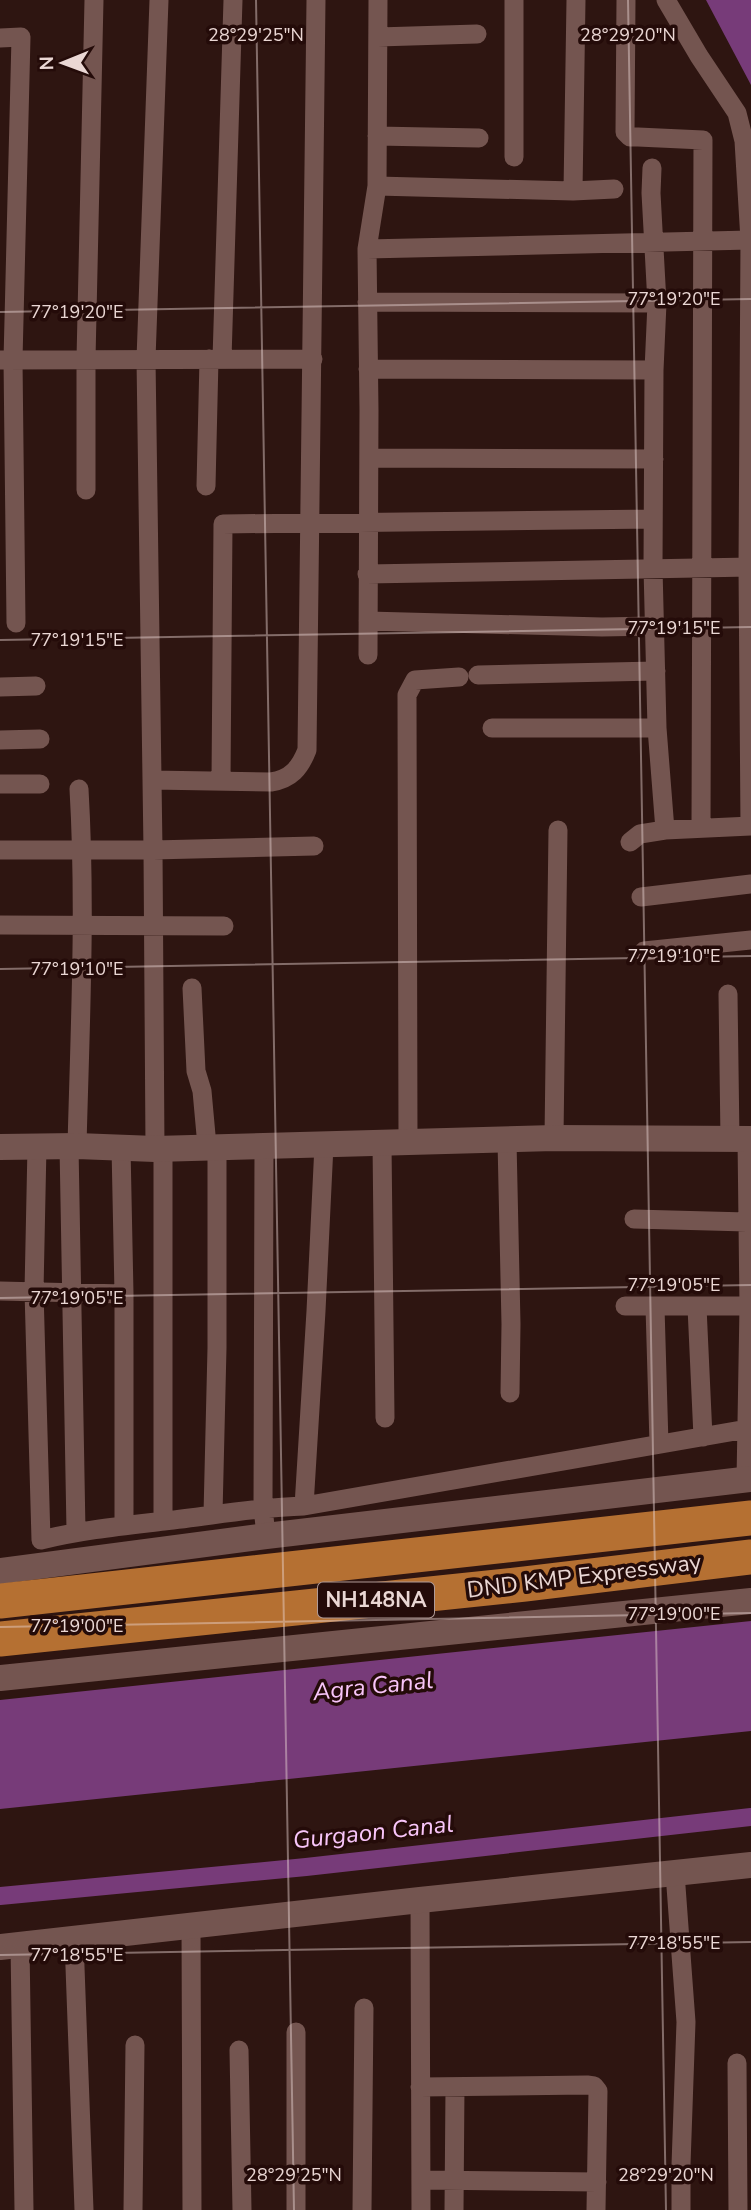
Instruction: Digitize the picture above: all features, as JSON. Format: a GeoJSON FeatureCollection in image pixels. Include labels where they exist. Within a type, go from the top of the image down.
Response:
{"type":"FeatureCollection","features":[{"type":"Feature","properties":{"kind":"highway","name":"DND KMP Expressway"},"geometry":{"type":"LineString","coordinates":[[0,1601],[751,1518]]}},
{"type":"Feature","properties":{"kind":"highway","name":"DND KMP Expressway"},"geometry":{"type":"LineString","coordinates":[[0,1639],[525,1584],[751,1557]]}},
{"type":"Feature","properties":{"kind":"street"},"geometry":{"type":"LineString","coordinates":[[86,490],[86,359],[94,0]]}},
{"type":"Feature","properties":{"kind":"street"},"geometry":{"type":"LineString","coordinates":[[159,0],[146,359],[163,1521]]}},
{"type":"Feature","properties":{"kind":"street"},"geometry":{"type":"LineString","coordinates":[[206,486],[233,0]]}},
{"type":"Feature","properties":{"kind":"street"},"geometry":{"type":"LineString","coordinates":[[152,780],[281,780],[302,764],[307,750],[316,0]]}},
{"type":"Feature","properties":{"kind":"street"},"geometry":{"type":"LineString","coordinates":[[368,655],[367,249],[377,186],[378,0]]}},
{"type":"Feature","properties":{"kind":"street"},"geometry":{"type":"LineString","coordinates":[[514,0],[514,157]]}},
{"type":"Feature","properties":{"kind":"street"},"geometry":{"type":"LineString","coordinates":[[573,191],[576,0]]}},
{"type":"Feature","properties":{"kind":"street"},"geometry":{"type":"LineString","coordinates":[[626,0],[625,132],[638,137],[703,140],[701,828]]}},
{"type":"Feature","properties":{"kind":"street"},"geometry":{"type":"LineString","coordinates":[[630,842],[640,834],[665,830],[750,826],[750,240],[744,141],[737,113],[666,0]]}},
{"type":"Feature","properties":{"kind":"street"},"geometry":{"type":"LineString","coordinates":[[378,37],[477,34]]}},
{"type":"Feature","properties":{"kind":"street"},"geometry":{"type":"LineString","coordinates":[[0,38],[21,37],[7,360],[16,623]]}},
{"type":"Feature","properties":{"kind":"street"},"geometry":{"type":"LineString","coordinates":[[377,136],[479,138]]}},
{"type":"Feature","properties":{"kind":"street"},"geometry":{"type":"LineString","coordinates":[[652,168],[657,303],[654,370],[654,626],[657,728],[665,830]]}},
{"type":"Feature","properties":{"kind":"street"},"geometry":{"type":"LineString","coordinates":[[377,186],[573,191],[614,189]]}},
{"type":"Feature","properties":{"kind":"street"},"geometry":{"type":"LineString","coordinates":[[367,249],[750,240]]}},
{"type":"Feature","properties":{"kind":"street"},"geometry":{"type":"LineString","coordinates":[[368,302],[657,303]]}},
{"type":"Feature","properties":{"kind":"street"},"geometry":{"type":"LineString","coordinates":[[7,360],[313,359]]}},
{"type":"Feature","properties":{"kind":"street"},"geometry":{"type":"LineString","coordinates":[[368,369],[654,370]]}},
{"type":"Feature","properties":{"kind":"street"},"geometry":{"type":"LineString","coordinates":[[369,457],[654,459]]}},
{"type":"Feature","properties":{"kind":"street"},"geometry":{"type":"LineString","coordinates":[[221,781],[223,524],[653,519]]}},
{"type":"Feature","properties":{"kind":"street"},"geometry":{"type":"LineString","coordinates":[[367,574],[750,567]]}},
{"type":"Feature","properties":{"kind":"street"},"geometry":{"type":"LineString","coordinates":[[368,621],[654,626]]}},
{"type":"Feature","properties":{"kind":"street"},"geometry":{"type":"LineString","coordinates":[[385,1418],[407,695],[415,680],[656,671]]}},
{"type":"Feature","properties":{"kind":"street"},"geometry":{"type":"LineString","coordinates":[[0,687],[36,687]]}},
{"type":"Feature","properties":{"kind":"street"},"geometry":{"type":"LineString","coordinates":[[492,728],[657,728]]}},
{"type":"Feature","properties":{"kind":"street"},"geometry":{"type":"LineString","coordinates":[[0,740],[40,739]]}},
{"type":"Feature","properties":{"kind":"street"},"geometry":{"type":"LineString","coordinates":[[0,784],[40,784]]}},
{"type":"Feature","properties":{"kind":"street"},"geometry":{"type":"LineString","coordinates":[[62,1562],[70,1533],[70,1294],[83,850],[79,789]]}},
{"type":"Feature","properties":{"kind":"street"},"geometry":{"type":"LineString","coordinates":[[554,1139],[558,830]]}},
{"type":"Feature","properties":{"kind":"street"},"geometry":{"type":"LineString","coordinates":[[0,850],[314,846]]}},
{"type":"Feature","properties":{"kind":"street"},"geometry":{"type":"LineString","coordinates":[[641,897],[751,884]]}},
{"type":"Feature","properties":{"kind":"street"},"geometry":{"type":"LineString","coordinates":[[0,926],[223,926]]}},
{"type":"Feature","properties":{"kind":"street"},"geometry":{"type":"LineString","coordinates":[[644,951],[751,940]]}},
{"type":"Feature","properties":{"kind":"street"},"geometry":{"type":"LineString","coordinates":[[192,988],[196,1071],[212,1146],[217,1335],[213,1514]]}},
{"type":"Feature","properties":{"kind":"street"},"geometry":{"type":"LineString","coordinates":[[0,1571],[266,1536],[749,1480],[749,1196],[728,994]]}},
{"type":"Feature","properties":{"kind":"street"},"geometry":{"type":"LineString","coordinates":[[0,1147],[159,1148],[554,1139],[743,1139]]}},
{"type":"Feature","properties":{"kind":"street"},"geometry":{"type":"LineString","coordinates":[[507,1141],[510,1394]]}},
{"type":"Feature","properties":{"kind":"street"},"geometry":{"type":"LineString","coordinates":[[304,1506],[324,1145]]}},
{"type":"Feature","properties":{"kind":"street"},"geometry":{"type":"LineString","coordinates":[[37,1146],[34,1292],[41,1540],[124,1524],[263,1507],[304,1506],[747,1429]]}},
{"type":"Feature","properties":{"kind":"street"},"geometry":{"type":"LineString","coordinates":[[264,1146],[263,1507],[266,1536]]}},
{"type":"Feature","properties":{"kind":"street"},"geometry":{"type":"LineString","coordinates":[[121,1147],[124,1524]]}},
{"type":"Feature","properties":{"kind":"street"},"geometry":{"type":"LineString","coordinates":[[634,1219],[747,1222]]}},
{"type":"Feature","properties":{"kind":"street"},"geometry":{"type":"LineString","coordinates":[[0,1291],[124,1294]]}},
{"type":"Feature","properties":{"kind":"street"},"geometry":{"type":"LineString","coordinates":[[625,1306],[750,1306]]}},
{"type":"Feature","properties":{"kind":"street"},"geometry":{"type":"LineString","coordinates":[[654,1307],[659,1444]]}},
{"type":"Feature","properties":{"kind":"street"},"geometry":{"type":"LineString","coordinates":[[696,1307],[703,1437]]}},
{"type":"Feature","properties":{"kind":"street"},"geometry":{"type":"LineString","coordinates":[[0,1678],[751,1601]]}},
{"type":"Feature","properties":{"kind":"street"},"geometry":{"type":"LineString","coordinates":[[24,2210],[10,1946],[751,1866]]}},
{"type":"Feature","properties":{"kind":"street"},"geometry":{"type":"LineString","coordinates":[[675,1873],[686,2030],[681,2210]]}},
{"type":"Feature","properties":{"kind":"street"},"geometry":{"type":"LineString","coordinates":[[420,1900],[421,2210]]}},
{"type":"Feature","properties":{"kind":"street"},"geometry":{"type":"LineString","coordinates":[[191,1925],[192,2210]]}},
{"type":"Feature","properties":{"kind":"street"},"geometry":{"type":"LineString","coordinates":[[74,1940],[84,2210]]}},
{"type":"Feature","properties":{"kind":"street"},"geometry":{"type":"LineString","coordinates":[[362,2210],[364,2008]]}},
{"type":"Feature","properties":{"kind":"street"},"geometry":{"type":"LineString","coordinates":[[296,2032],[296,2210]]}},
{"type":"Feature","properties":{"kind":"street"},"geometry":{"type":"LineString","coordinates":[[133,2210],[135,2045]]}},
{"type":"Feature","properties":{"kind":"street"},"geometry":{"type":"LineString","coordinates":[[239,2050],[242,2210]]}},
{"type":"Feature","properties":{"kind":"street"},"geometry":{"type":"LineString","coordinates":[[737,2063],[738,2210]]}},
{"type":"Feature","properties":{"kind":"street"},"geometry":{"type":"LineString","coordinates":[[420,2087],[594,2086],[598,2091],[596,2210]]}},
{"type":"Feature","properties":{"kind":"street"},"geometry":{"type":"LineString","coordinates":[[454,2210],[455,2087]]}},
{"type":"Feature","properties":{"kind":"street"},"geometry":{"type":"LineString","coordinates":[[421,2179],[597,2182]]}},
{"type":"Feature","properties":{"kind":"water"},"geometry":{"type":"Polygon","coordinates":[[[706,0],[751,0],[751,85],[706,0]]]}},
{"type":"Feature","properties":{"kind":"water","name":"Agra Canal"},"geometry":{"type":"Polygon","coordinates":[[[751,1621],[751,1731],[0,1809],[0,1700],[751,1621]]]}},
{"type":"Feature","properties":{"kind":"waterway","name":"Gurgaon Canal"},"geometry":{"type":"LineString","coordinates":[[0,1896],[306,1867],[751,1817]]}}]}
